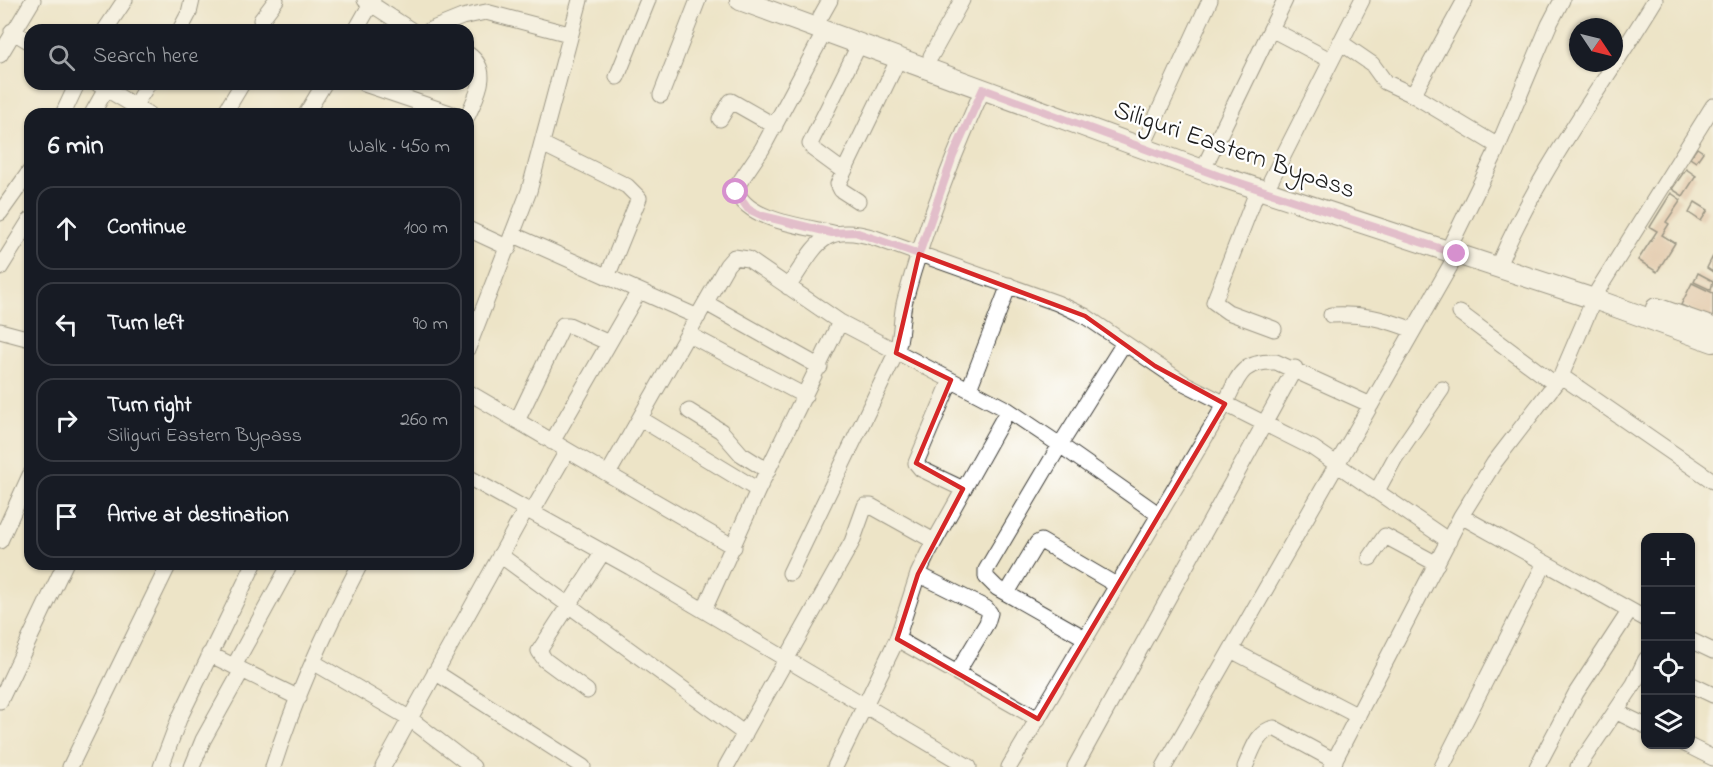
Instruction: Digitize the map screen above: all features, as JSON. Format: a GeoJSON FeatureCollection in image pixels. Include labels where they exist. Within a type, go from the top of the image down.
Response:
{"type":"FeatureCollection","features":[{"type":"Feature","properties":{"kind":"main road","name":"Siliguri Eastern Bypass"},"geometry":{"type":"LineString","coordinates":[[740,0],[826,15],[860,43],[983,89],[1596,295],[1713,328]]}},
{"type":"Feature","properties":{"kind":"main road","name":"Siliguri Eastern Bypass"},"geometry":{"type":"LineString","coordinates":[[779,0],[826,15],[1208,159],[1264,185]]}},
{"type":"Feature","properties":{"kind":"main road","name":"Siliguri Eastern Bypass"},"geometry":{"type":"LineString","coordinates":[[1454,248],[1501,259],[1713,342]]}},
{"type":"Feature","properties":{"kind":"street"},"geometry":{"type":"LineString","coordinates":[[5,42],[33,0]]}},
{"type":"Feature","properties":{"kind":"street"},"geometry":{"type":"LineString","coordinates":[[109,24],[125,0]]}},
{"type":"Feature","properties":{"kind":"street"},"geometry":{"type":"LineString","coordinates":[[183,24],[192,0]]}},
{"type":"Feature","properties":{"kind":"street"},"geometry":{"type":"LineString","coordinates":[[261,20],[276,0]]}},
{"type":"Feature","properties":{"kind":"street"},"geometry":{"type":"LineString","coordinates":[[474,334],[512,242],[542,144],[569,34],[580,0]]}},
{"type":"Feature","properties":{"kind":"street"},"geometry":{"type":"LineString","coordinates":[[617,77],[648,0]]}},
{"type":"Feature","properties":{"kind":"street"},"geometry":{"type":"LineString","coordinates":[[660,95],[698,0]]}},
{"type":"Feature","properties":{"kind":"street"},"geometry":{"type":"LineString","coordinates":[[931,56],[962,0]]}},
{"type":"Feature","properties":{"kind":"street"},"geometry":{"type":"LineString","coordinates":[[1147,137],[1210,0]]}},
{"type":"Feature","properties":{"kind":"street"},"geometry":{"type":"LineString","coordinates":[[1208,159],[1285,0]]}},
{"type":"Feature","properties":{"kind":"street"},"geometry":{"type":"LineString","coordinates":[[1274,329],[1228,312],[1214,302],[1264,185],[1362,0]]}},
{"type":"Feature","properties":{"kind":"street"},"geometry":{"type":"LineString","coordinates":[[1413,95],[1465,0]]}},
{"type":"Feature","properties":{"kind":"street"},"geometry":{"type":"LineString","coordinates":[[1164,767],[1413,330],[1454,248],[1549,25],[1562,0]]}},
{"type":"Feature","properties":{"kind":"street"},"geometry":{"type":"LineString","coordinates":[[1501,259],[1517,222],[1541,179],[1655,0]]}},
{"type":"Feature","properties":{"kind":"street"},"geometry":{"type":"LineString","coordinates":[[359,24],[370,1],[403,24]]}},
{"type":"Feature","properties":{"kind":"street"},"geometry":{"type":"LineString","coordinates":[[445,24],[462,17],[486,12],[569,34]]}},
{"type":"Feature","properties":{"kind":"street"},"geometry":{"type":"LineString","coordinates":[[826,15],[775,126],[739,183],[736,192],[748,209],[763,216],[832,233],[855,232],[1009,285],[1085,316],[1164,371],[1225,404],[1264,421],[1337,464],[1449,541]]}},
{"type":"Feature","properties":{"kind":"street"},"geometry":{"type":"LineString","coordinates":[[1270,29],[1330,60]]}},
{"type":"Feature","properties":{"kind":"street"},"geometry":{"type":"LineString","coordinates":[[5,42],[24,42]]}},
{"type":"Feature","properties":{"kind":"street"},"geometry":{"type":"LineString","coordinates":[[1340,42],[1372,64],[1385,82],[1413,95],[1498,146]]}},
{"type":"Feature","properties":{"kind":"street"},"geometry":{"type":"LineString","coordinates":[[843,171],[813,149],[810,144],[860,43]]}},
{"type":"Feature","properties":{"kind":"street"},"geometry":{"type":"LineString","coordinates":[[858,201],[841,190],[838,184],[899,58]]}},
{"type":"Feature","properties":{"kind":"street"},"geometry":{"type":"LineString","coordinates":[[471,108],[482,80],[478,63],[474,59]]}},
{"type":"Feature","properties":{"kind":"street"},"geometry":{"type":"LineString","coordinates":[[790,573],[896,353],[903,334],[905,302],[919,254],[948,167],[983,89]]}},
{"type":"Feature","properties":{"kind":"street"},"geometry":{"type":"LineString","coordinates":[[66,108],[74,90]]}},
{"type":"Feature","properties":{"kind":"street"},"geometry":{"type":"LineString","coordinates":[[94,108],[101,90]]}},
{"type":"Feature","properties":{"kind":"street"},"geometry":{"type":"LineString","coordinates":[[109,90],[139,108]]}},
{"type":"Feature","properties":{"kind":"street"},"geometry":{"type":"LineString","coordinates":[[142,108],[147,90]]}},
{"type":"Feature","properties":{"kind":"street"},"geometry":{"type":"LineString","coordinates":[[228,108],[238,90]]}},
{"type":"Feature","properties":{"kind":"street"},"geometry":{"type":"LineString","coordinates":[[310,108],[320,90]]}},
{"type":"Feature","properties":{"kind":"street"},"geometry":{"type":"LineString","coordinates":[[382,90],[435,108]]}},
{"type":"Feature","properties":{"kind":"street"},"geometry":{"type":"LineString","coordinates":[[720,119],[731,101],[775,126]]}},
{"type":"Feature","properties":{"kind":"street"},"geometry":{"type":"LineString","coordinates":[[1245,767],[1260,735],[1266,729],[1274,728],[1333,764],[1461,516],[1494,463],[1558,380],[1596,295],[1713,106]]}},
{"type":"Feature","properties":{"kind":"street"},"geometry":{"type":"LineString","coordinates":[[542,144],[627,186],[639,198],[607,277]]}},
{"type":"Feature","properties":{"kind":"street"},"geometry":{"type":"LineString","coordinates":[[0,213],[24,179]]}},
{"type":"Feature","properties":{"kind":"street"},"geometry":{"type":"LineString","coordinates":[[0,268],[24,230]]}},
{"type":"Feature","properties":{"kind":"street"},"geometry":{"type":"LineString","coordinates":[[474,231],[512,242],[639,291],[702,310],[820,367]]}},
{"type":"Feature","properties":{"kind":"street"},"geometry":{"type":"LineString","coordinates":[[788,287],[819,243],[832,233]]}},
{"type":"Feature","properties":{"kind":"street"},"geometry":{"type":"LineString","coordinates":[[608,474],[726,265],[734,257],[740,256],[840,322],[1008,410],[1158,514]]}},
{"type":"Feature","properties":{"kind":"street"},"geometry":{"type":"LineString","coordinates":[[969,389],[1009,285]]}},
{"type":"Feature","properties":{"kind":"street"},"geometry":{"type":"LineString","coordinates":[[552,442],[639,291]]}},
{"type":"Feature","properties":{"kind":"street"},"geometry":{"type":"LineString","coordinates":[[1331,315],[1351,313],[1373,316],[1413,330]]}},
{"type":"Feature","properties":{"kind":"street"},"geometry":{"type":"LineString","coordinates":[[1460,313],[1713,482]]}},
{"type":"Feature","properties":{"kind":"street"},"geometry":{"type":"LineString","coordinates":[[704,610],[840,322]]}},
{"type":"Feature","properties":{"kind":"street"},"geometry":{"type":"LineString","coordinates":[[517,421],[563,325],[569,325],[609,343]]}},
{"type":"Feature","properties":{"kind":"street"},"geometry":{"type":"LineString","coordinates":[[0,331],[24,337]]}},
{"type":"Feature","properties":{"kind":"street"},"geometry":{"type":"LineString","coordinates":[[688,334],[805,396]]}},
{"type":"Feature","properties":{"kind":"street"},"geometry":{"type":"LineString","coordinates":[[1085,638],[990,583],[986,577],[986,570],[1124,343]]}},
{"type":"Feature","properties":{"kind":"street"},"geometry":{"type":"LineString","coordinates":[[1009,767],[1225,404],[1239,375],[1249,364],[1276,362],[1294,368],[1371,405]]}},
{"type":"Feature","properties":{"kind":"street"},"geometry":{"type":"LineString","coordinates":[[1076,767],[1294,368]]}},
{"type":"Feature","properties":{"kind":"street"},"geometry":{"type":"LineString","coordinates":[[951,380],[915,463],[921,469],[963,489]]}},
{"type":"Feature","properties":{"kind":"street"},"geometry":{"type":"LineString","coordinates":[[1377,491],[1395,458],[1442,389]]}},
{"type":"Feature","properties":{"kind":"street"},"geometry":{"type":"LineString","coordinates":[[474,396],[734,547]]}},
{"type":"Feature","properties":{"kind":"street"},"geometry":{"type":"LineString","coordinates":[[836,767],[897,639],[918,574],[934,541],[1008,410]]}},
{"type":"Feature","properties":{"kind":"street"},"geometry":{"type":"LineString","coordinates":[[689,411],[722,431],[741,454],[768,471]]}},
{"type":"Feature","properties":{"kind":"street"},"geometry":{"type":"LineString","coordinates":[[641,418],[759,490]]}},
{"type":"Feature","properties":{"kind":"street"},"geometry":{"type":"LineString","coordinates":[[383,767],[500,555],[567,451]]}},
{"type":"Feature","properties":{"kind":"street"},"geometry":{"type":"LineString","coordinates":[[474,480],[704,610],[969,767]]}},
{"type":"Feature","properties":{"kind":"street"},"geometry":{"type":"LineString","coordinates":[[0,542],[24,488]]}},
{"type":"Feature","properties":{"kind":"street"},"geometry":{"type":"LineString","coordinates":[[726,767],[788,660],[852,542],[865,506],[871,506],[934,541]]}},
{"type":"Feature","properties":{"kind":"street"},"geometry":{"type":"LineString","coordinates":[[1461,516],[1544,565],[1641,617]]}},
{"type":"Feature","properties":{"kind":"street"},"geometry":{"type":"LineString","coordinates":[[1370,558],[1385,536],[1437,564]]}},
{"type":"Feature","properties":{"kind":"street"},"geometry":{"type":"LineString","coordinates":[[1007,593],[1037,543],[1041,541],[1116,585]]}},
{"type":"Feature","properties":{"kind":"street"},"geometry":{"type":"LineString","coordinates":[[587,692],[544,660],[539,651],[603,552]]}},
{"type":"Feature","properties":{"kind":"street"},"geometry":{"type":"LineString","coordinates":[[500,555],[745,734]]}},
{"type":"Feature","properties":{"kind":"street"},"geometry":{"type":"LineString","coordinates":[[1442,767],[1544,565]]}},
{"type":"Feature","properties":{"kind":"street"},"geometry":{"type":"LineString","coordinates":[[0,701],[62,570]]}},
{"type":"Feature","properties":{"kind":"street"},"geometry":{"type":"LineString","coordinates":[[70,767],[166,570]]}},
{"type":"Feature","properties":{"kind":"street"},"geometry":{"type":"LineString","coordinates":[[161,767],[179,719],[251,570]]}},
{"type":"Feature","properties":{"kind":"street"},"geometry":{"type":"LineString","coordinates":[[192,767],[203,740],[287,570]]}},
{"type":"Feature","properties":{"kind":"street"},"geometry":{"type":"LineString","coordinates":[[273,767],[313,662],[357,570]]}},
{"type":"Feature","properties":{"kind":"street"},"geometry":{"type":"LineString","coordinates":[[918,574],[986,608],[990,613],[987,623],[957,673]]}},
{"type":"Feature","properties":{"kind":"street"},"geometry":{"type":"LineString","coordinates":[[1537,767],[1576,693],[1629,612]]}},
{"type":"Feature","properties":{"kind":"street"},"geometry":{"type":"LineString","coordinates":[[897,639],[1038,719]]}},
{"type":"Feature","properties":{"kind":"street"},"geometry":{"type":"LineString","coordinates":[[1692,641],[1713,651]]}},
{"type":"Feature","properties":{"kind":"street"},"geometry":{"type":"LineString","coordinates":[[1231,650],[1358,716]]}},
{"type":"Feature","properties":{"kind":"street"},"geometry":{"type":"LineString","coordinates":[[209,654],[298,698]]}},
{"type":"Feature","properties":{"kind":"street"},"geometry":{"type":"LineString","coordinates":[[313,662],[409,718],[473,767]]}},
{"type":"Feature","properties":{"kind":"street"},"geometry":{"type":"LineString","coordinates":[[1581,766],[1617,712],[1641,668]]}},
{"type":"Feature","properties":{"kind":"street"},"geometry":{"type":"LineString","coordinates":[[435,672],[583,767]]}},
{"type":"Feature","properties":{"kind":"street"},"geometry":{"type":"LineString","coordinates":[[1695,686],[1713,695]]}},
{"type":"Feature","properties":{"kind":"street"},"geometry":{"type":"LineString","coordinates":[[1617,712],[1641,724]]}},
{"type":"Feature","properties":{"kind":"street"},"geometry":{"type":"LineString","coordinates":[[1695,749],[1713,758]]}},
{"type":"Feature","properties":{"kind":"highlighted area"},"geometry":{"type":"Polygon","coordinates":[[[919,254],[1085,316],[1155,366],[1225,404],[1038,719],[897,639],[918,574],[963,489],[916,463],[951,380],[896,353],[919,254]]]}},
{"type":"Feature","properties":{"kind":"building"},"geometry":{"type":"Polygon","coordinates":[[[1697,148],[1703,152],[1696,162],[1690,158],[1697,148]]]}},
{"type":"Feature","properties":{"kind":"building"},"geometry":{"type":"Polygon","coordinates":[[[1686,169],[1696,176],[1683,196],[1672,189],[1686,169]]]}},
{"type":"Feature","properties":{"kind":"building"},"geometry":{"type":"Polygon","coordinates":[[[1671,193],[1681,200],[1666,222],[1669,224],[1662,235],[1675,243],[1657,272],[1638,260],[1657,231],[1650,227],[1671,193]]]}},
{"type":"Feature","properties":{"kind":"building"},"geometry":{"type":"Polygon","coordinates":[[[1695,202],[1708,210],[1701,221],[1689,213],[1695,202]]]}},
{"type":"Feature","properties":{"kind":"building"},"geometry":{"type":"Polygon","coordinates":[[[1713,256],[1713,272],[1707,268],[1713,256]]]}},
{"type":"Feature","properties":{"kind":"building"},"geometry":{"type":"Polygon","coordinates":[[[1698,273],[1713,281],[1711,290],[1694,282],[1698,273]]]}},
{"type":"Feature","properties":{"kind":"building"},"geometry":{"type":"Polygon","coordinates":[[[1692,283],[1713,293],[1713,320],[1681,305],[1692,283]]]}},
{"type":"Feature","properties":{"kind":"route"},"geometry":{"type":"LineString","coordinates":[[736,192],[748,209],[763,216],[832,233],[855,232],[919,254],[932,210],[983,89],[1219,176],[1457,254]]}}]}
